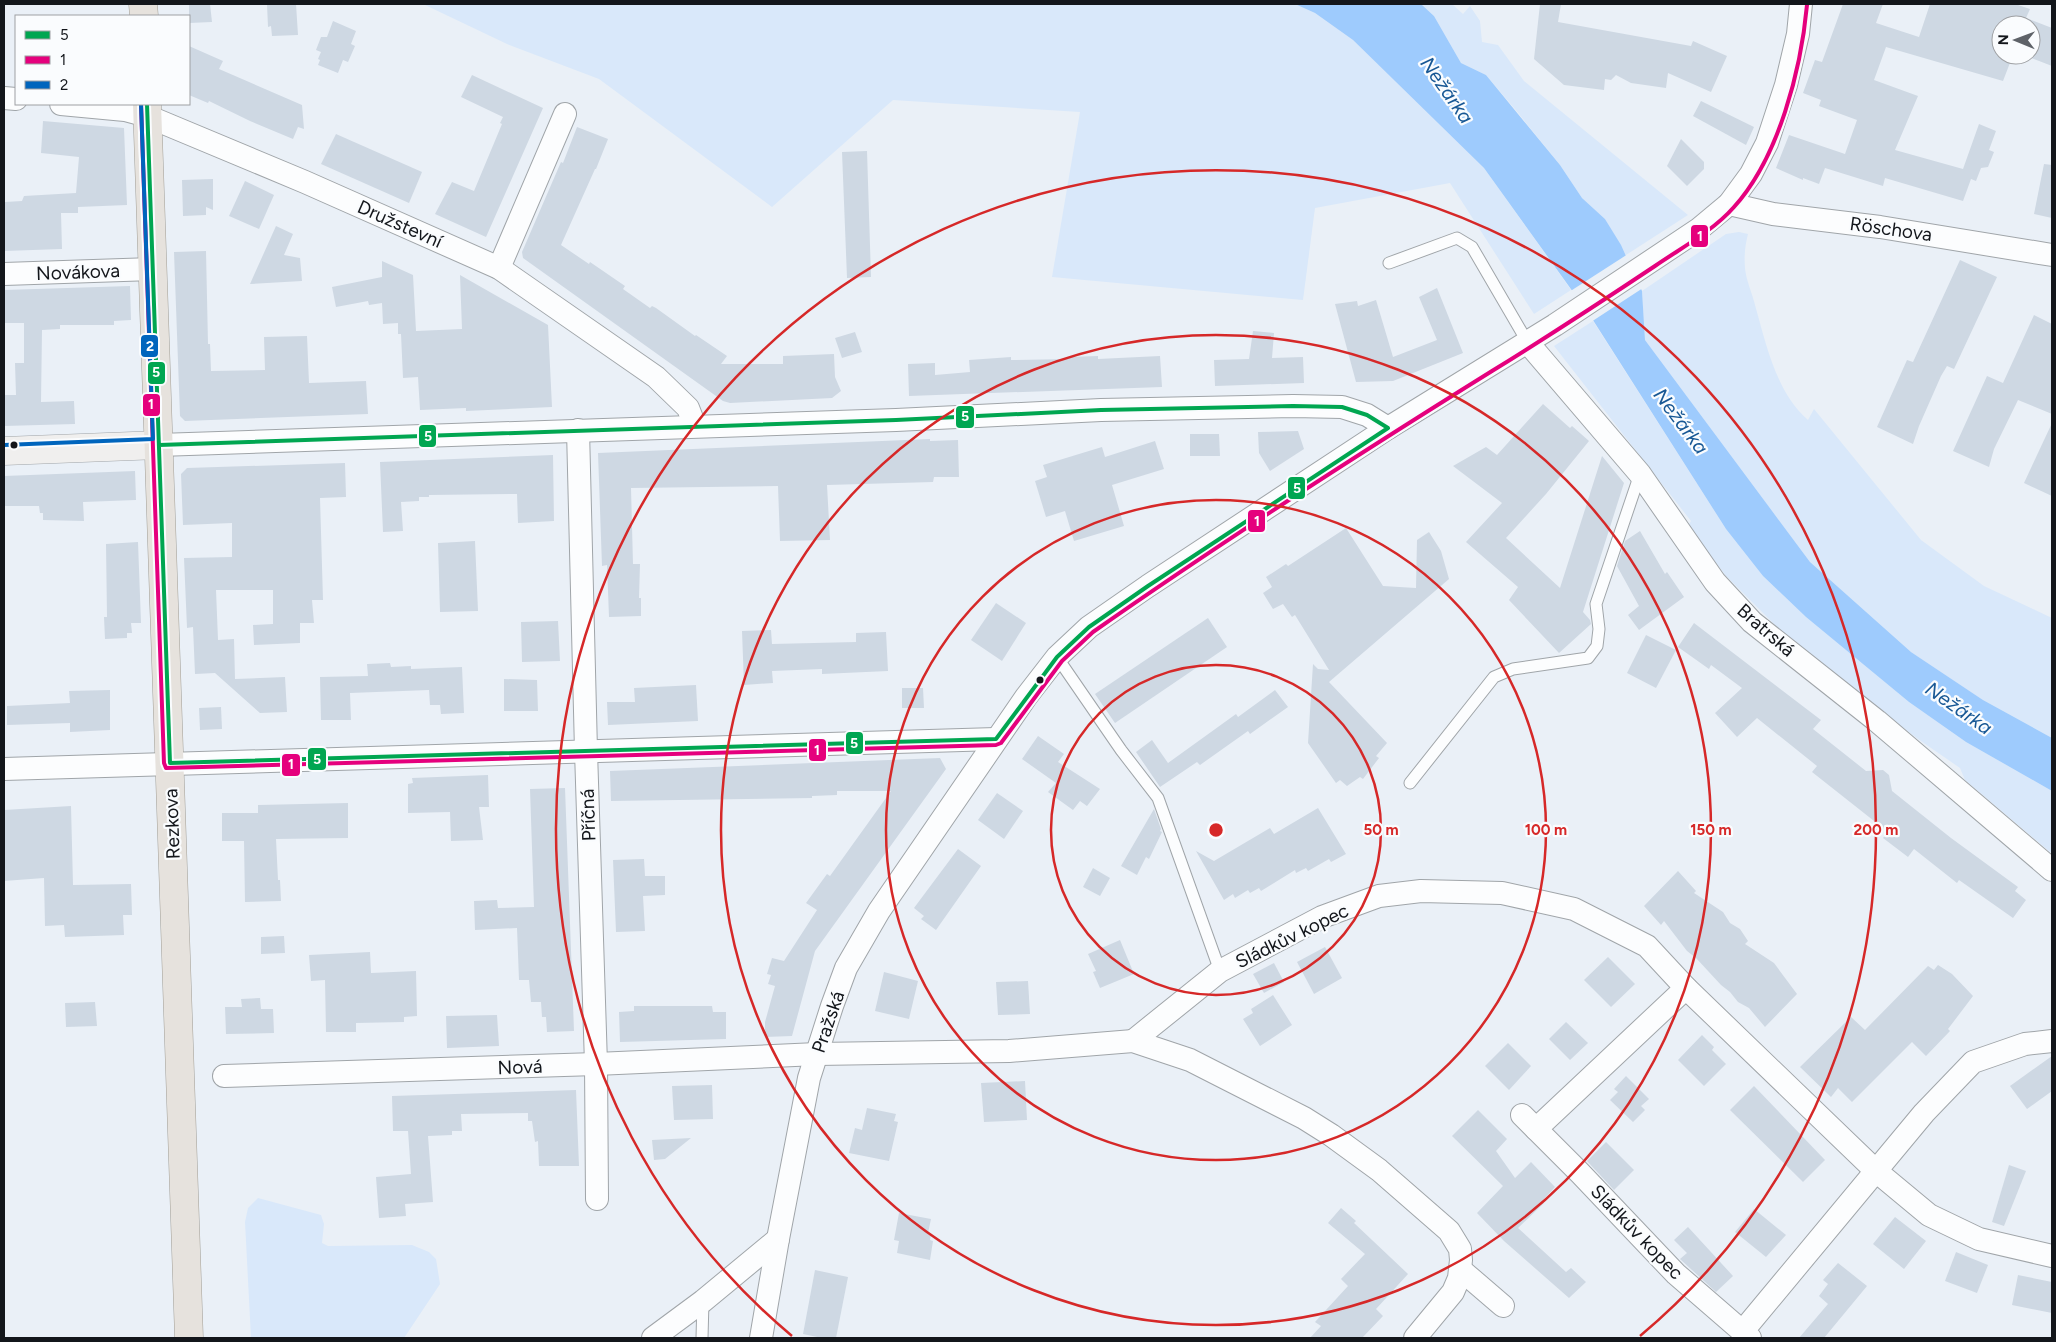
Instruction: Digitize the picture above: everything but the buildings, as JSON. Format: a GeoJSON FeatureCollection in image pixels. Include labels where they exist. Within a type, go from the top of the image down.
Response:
{"type":"FeatureCollection","features":[{"type":"Feature","properties":{"kind":"main road","name":"Rezkova"},"geometry":{"type":"LineString","coordinates":[[147,110],[189,1338]]}},
{"type":"Feature","properties":{"kind":"main road"},"geometry":{"type":"LineString","coordinates":[[4,451],[159,445]]}},
{"type":"Feature","properties":{"kind":"street"},"geometry":{"type":"LineString","coordinates":[[1730,204],[1751,174],[1766,143],[1786,85],[1798,34],[1801,4]]}},
{"type":"Feature","properties":{"kind":"street","name":"Družstevní"},"geometry":{"type":"LineString","coordinates":[[72,105],[147,110],[499,268],[656,377],[688,408],[695,426]]}},
{"type":"Feature","properties":{"kind":"street"},"geometry":{"type":"LineString","coordinates":[[499,268],[565,114]]}},
{"type":"Feature","properties":{"kind":"street","name":"Pražská"},"geometry":{"type":"LineString","coordinates":[[761,1338],[809,1078],[846,968],[879,911],[996,739],[1058,657],[1089,627],[1148,586],[1388,428],[1534,339],[1699,229],[1730,204]]}},
{"type":"Feature","properties":{"kind":"street","name":"Röschova"},"geometry":{"type":"LineString","coordinates":[[1730,204],[1773,214],[1880,226],[2052,255]]}},
{"type":"Feature","properties":{"kind":"street","name":"Novákova"},"geometry":{"type":"LineString","coordinates":[[4,274],[153,269]]}},
{"type":"Feature","properties":{"kind":"street","name":"Bratrská"},"geometry":{"type":"LineString","coordinates":[[1534,339],[1640,474],[1715,582],[1752,622],[1877,721],[2052,870]]}},
{"type":"Feature","properties":{"kind":"street"},"geometry":{"type":"LineString","coordinates":[[159,445],[905,420],[1102,410],[1328,405],[1354,410],[1367,415],[1388,428]]}},
{"type":"Feature","properties":{"kind":"street","name":"Příčná"},"geometry":{"type":"LineString","coordinates":[[578,430],[596,1064],[597,1199]]}},
{"type":"Feature","properties":{"kind":"street"},"geometry":{"type":"LineString","coordinates":[[4,769],[996,739]]}},
{"type":"Feature","properties":{"kind":"street","name":"Sládkův kopec"},"geometry":{"type":"LineString","coordinates":[[1133,1041],[1220,971],[1322,917],[1379,896],[1421,892],[1502,893],[1574,909],[1647,946],[1686,988],[1876,1171],[1928,1215],[1979,1239],[2052,1256]]}},
{"type":"Feature","properties":{"kind":"street","name":"Sládkův kopec"},"geometry":{"type":"LineString","coordinates":[[1686,988],[1529,1122],[1676,1274],[1746,1335],[1924,1113],[1973,1062],[2025,1044],[2052,1042]]}},
{"type":"Feature","properties":{"kind":"street"},"geometry":{"type":"LineString","coordinates":[[817,1054],[1010,1051],[1133,1041],[1190,1060],[1269,1099],[1331,1135],[1379,1170],[1449,1231],[1460,1249],[1461,1270],[1453,1292],[1414,1338]]}},
{"type":"Feature","properties":{"kind":"street","name":"Nová"},"geometry":{"type":"LineString","coordinates":[[224,1076],[596,1064],[817,1054]]}},
{"type":"Feature","properties":{"kind":"street"},"geometry":{"type":"LineString","coordinates":[[653,1338],[703,1301],[778,1239]]}},
{"type":"Feature","properties":{"kind":"street"},"geometry":{"type":"LineString","coordinates":[[1461,1270],[1503,1306]]}},
{"type":"Feature","properties":{"kind":"lane"},"geometry":{"type":"LineString","coordinates":[[1389,263],[1457,238],[1472,247],[1534,339]]}},
{"type":"Feature","properties":{"kind":"lane"},"geometry":{"type":"LineString","coordinates":[[1410,783],[1494,677],[1513,669],[1588,658],[1597,646],[1599,629],[1596,604],[1640,474]]}},
{"type":"Feature","properties":{"kind":"lane"},"geometry":{"type":"LineString","coordinates":[[1058,657],[1120,750],[1158,798],[1220,971]]}},
{"type":"Feature","properties":{"kind":"lane"},"geometry":{"type":"LineString","coordinates":[[702,1338],[703,1301]]}},
{"type":"Feature","properties":{"kind":"shaded area"},"geometry":{"type":"Polygon","coordinates":[[[423,4],[1295,4],[1315,13],[1353,40],[1484,168],[1571,290],[1534,314],[1450,183],[1315,208],[1303,300],[1052,277],[1080,112],[893,100],[772,207],[599,79],[507,44],[423,4]]]}},
{"type":"Feature","properties":{"kind":"shaded area"},"geometry":{"type":"Polygon","coordinates":[[[1421,4],[1452,4],[1463,14],[1470,6],[1480,21],[1482,42],[1498,45],[1524,81],[1688,215],[1626,255],[1605,219],[1582,198],[1560,165],[1486,75],[1461,63],[1434,16],[1421,4]]]}},
{"type":"Feature","properties":{"kind":"shaded area"},"geometry":{"type":"Polygon","coordinates":[[[1739,232],[1748,234],[1745,247],[1746,273],[1768,351],[1780,382],[1797,409],[1808,420],[1814,409],[1921,540],[1984,586],[2052,618],[2052,738],[1983,700],[1911,652],[1810,562],[1645,340],[1642,291],[1726,234],[1739,232]]]}},
{"type":"Feature","properties":{"kind":"shaded area"},"geometry":{"type":"Polygon","coordinates":[[[1593,321],[1726,529],[1763,576],[1806,617],[1909,702],[1966,742],[2052,791],[2052,851],[2050,852],[1965,780],[1960,768],[1868,701],[1783,633],[1726,576],[1688,526],[1691,521],[1554,346],[1593,321]]]}},
{"type":"Feature","properties":{"kind":"shaded area"},"geometry":{"type":"Polygon","coordinates":[[[258,1198],[321,1215],[324,1224],[322,1243],[328,1246],[412,1245],[429,1252],[436,1259],[440,1284],[404,1338],[251,1338],[245,1222],[248,1208],[258,1198]]]}},
{"type":"Feature","properties":{"kind":"water","name":"Nežárka"},"geometry":{"type":"Polygon","coordinates":[[[1295,4],[1421,4],[1434,16],[1461,63],[1486,75],[1560,165],[1582,198],[1605,219],[1621,245],[1642,291],[1645,340],[1810,562],[1911,652],[1983,700],[2052,738],[2052,791],[1966,742],[1909,702],[1806,617],[1763,576],[1726,529],[1591,317],[1484,168],[1353,40],[1315,13],[1295,4]]]}},
{"type":"Feature","properties":{"kind":"pier"},"geometry":{"type":"Polygon","coordinates":[[[1628,254],[1643,288],[1591,322],[1569,292],[1628,254]]]}},
{"type":"Feature","properties":{"kind":"transit line","name":"1"},"geometry":{"type":"LineString","coordinates":[[141,105],[164,763],[166,768],[996,745],[1001,743],[1062,661],[1093,632],[1291,499],[1614,293],[1696,239],[1726,216],[1750,187],[1764,163],[1785,112],[1799,57],[1807,5]]}},
{"type":"Feature","properties":{"kind":"transit line","name":"2"},"geometry":{"type":"LineString","coordinates":[[4,445],[153,439],[141,105]]}},
{"type":"Feature","properties":{"kind":"transit line","name":"5"},"geometry":{"type":"LineString","coordinates":[[147,105],[170,763],[996,739],[1057,657],[1089,627],[1388,428],[1367,415],[1342,407],[1293,406],[1101,410],[896,420],[159,445]]}}]}
